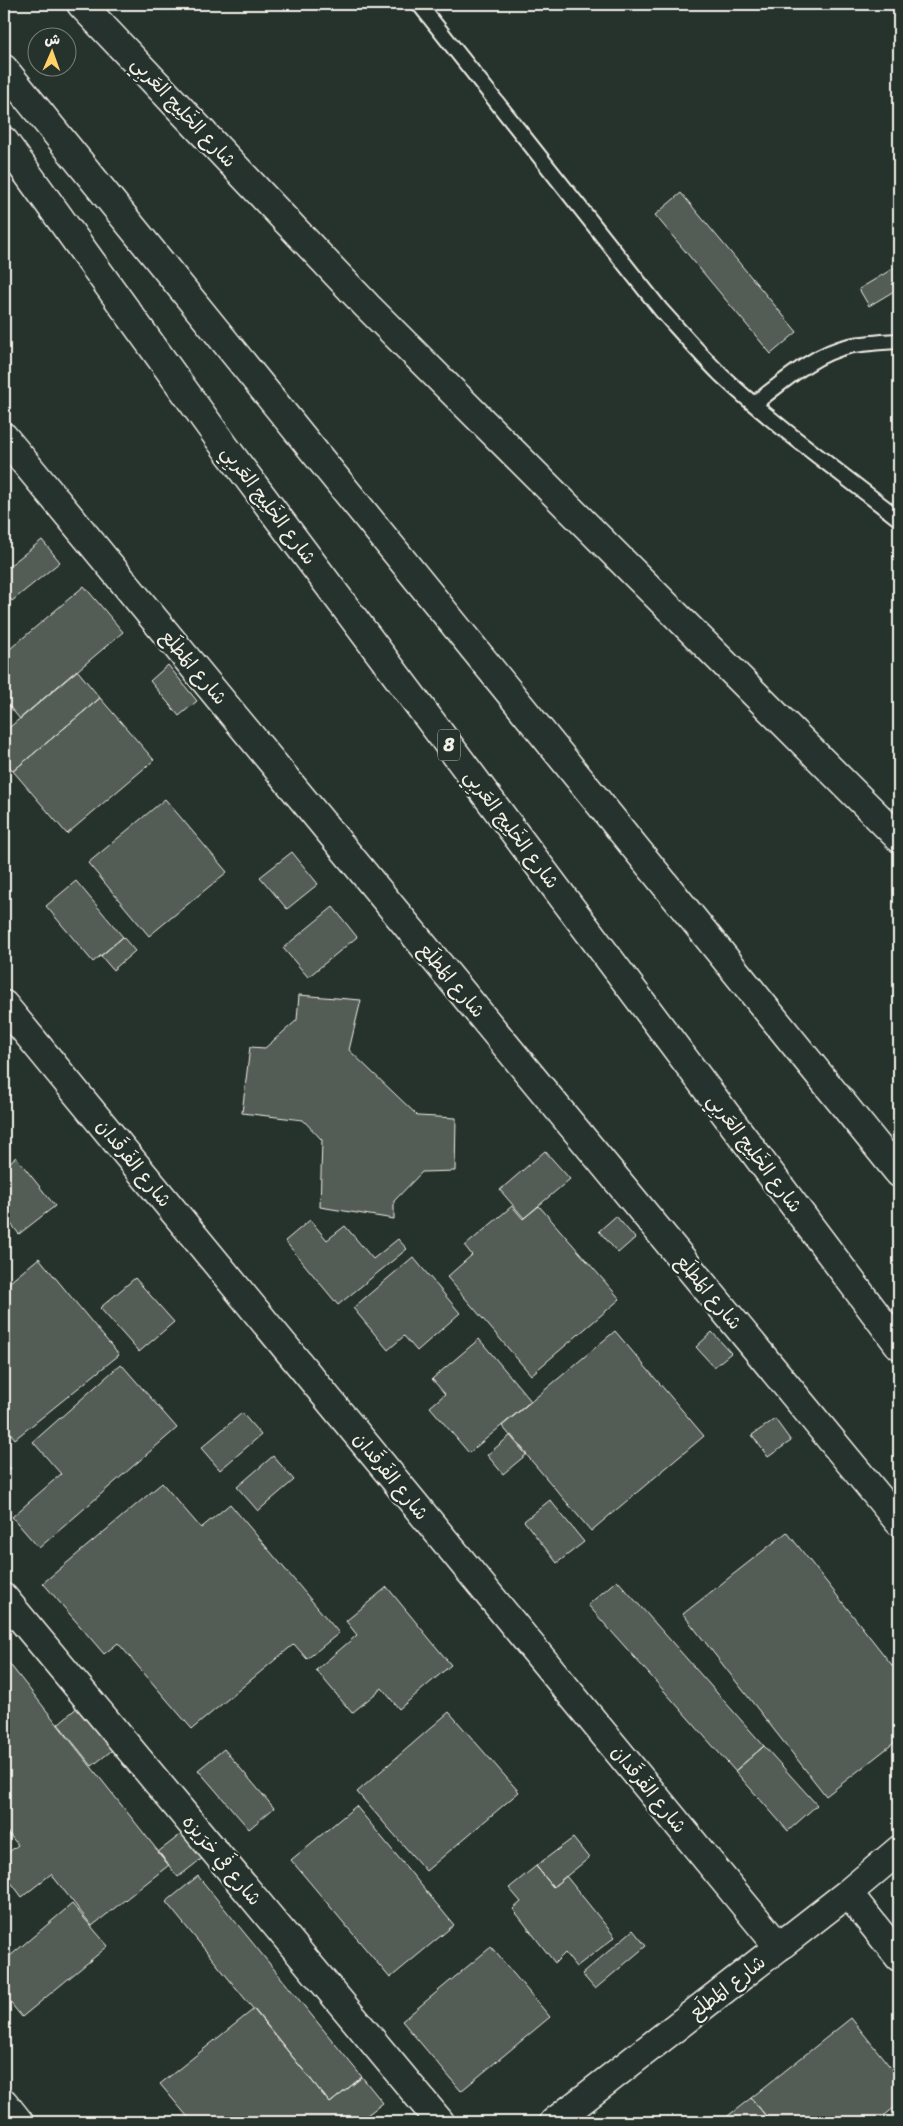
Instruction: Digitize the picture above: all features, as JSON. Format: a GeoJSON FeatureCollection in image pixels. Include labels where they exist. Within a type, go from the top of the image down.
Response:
{"type":"FeatureCollection","features":[{"type":"Feature","properties":{"kind":"main road","name":"شارع الخَلِيج العَربِي"},"geometry":{"type":"LineString","coordinates":[[81,4],[367,306],[899,838]]}},
{"type":"Feature","properties":{"kind":"main road"},"geometry":{"type":"LineString","coordinates":[[4,68],[899,1173]]}},
{"type":"Feature","properties":{"kind":"main road","name":"شارع الخَلِيج العَربِي"},"geometry":{"type":"LineString","coordinates":[[4,141],[231,455],[899,1345]]}},
{"type":"Feature","properties":{"kind":"main road","name":"شارع المَطلَع"},"geometry":{"type":"LineString","coordinates":[[4,437],[899,1522]]}},
{"type":"Feature","properties":{"kind":"main road","name":"شارع الفَرقَدان"},"geometry":{"type":"LineString","coordinates":[[4,1005],[779,1947]]}},
{"type":"Feature","properties":{"kind":"main road","name":"شارع فَي خرَيزه"},"geometry":{"type":"LineString","coordinates":[[4,1598],[440,2122]]}},
{"type":"Feature","properties":{"kind":"main road","name":"شارع المَطلَع"},"geometry":{"type":"LineString","coordinates":[[554,2122],[848,1893],[899,1850]]}},
{"type":"Feature","properties":{"kind":"main road"},"geometry":{"type":"LineString","coordinates":[[848,1893],[899,1957]]}},
{"type":"Feature","properties":{"kind":"main road"},"geometry":{"type":"LineString","coordinates":[[4,2103],[19,2122]]}},
{"type":"Feature","properties":{"kind":"lane"},"geometry":{"type":"LineString","coordinates":[[419,4],[661,310],[721,374],[754,404],[899,519]]}},
{"type":"Feature","properties":{"kind":"lane"},"geometry":{"type":"LineString","coordinates":[[754,404],[801,369],[832,352],[866,344],[899,341]]}},
{"type":"Feature","properties":{"kind":"building"},"geometry":{"type":"Polygon","coordinates":[[[681,193],[797,332],[771,354],[655,215],[681,193]]]}},
{"type":"Feature","properties":{"kind":"building"},"geometry":{"type":"Polygon","coordinates":[[[899,265],[899,288],[869,306],[859,289],[899,265]]]}},
{"type":"Feature","properties":{"kind":"building"},"geometry":{"type":"Polygon","coordinates":[[[42,540],[60,562],[12,601],[4,591],[4,570],[42,540]]]}},
{"type":"Feature","properties":{"kind":"building"},"geometry":{"type":"Polygon","coordinates":[[[84,586],[123,632],[20,719],[4,700],[4,654],[84,586]]]}},
{"type":"Feature","properties":{"kind":"building"},"geometry":{"type":"Polygon","coordinates":[[[168,665],[197,701],[179,716],[150,681],[168,665]]]}},
{"type":"Feature","properties":{"kind":"building"},"geometry":{"type":"Polygon","coordinates":[[[77,670],[100,698],[13,771],[4,760],[4,732],[77,670]]]}},
{"type":"Feature","properties":{"kind":"building"},"geometry":{"type":"Polygon","coordinates":[[[100,698],[154,760],[67,834],[13,771],[100,698]]]}},
{"type":"Feature","properties":{"kind":"building"},"geometry":{"type":"Polygon","coordinates":[[[165,799],[227,872],[149,936],[88,863],[165,799]]]}},
{"type":"Feature","properties":{"kind":"building"},"geometry":{"type":"Polygon","coordinates":[[[292,852],[318,884],[287,909],[260,877],[292,852]]]}},
{"type":"Feature","properties":{"kind":"building"},"geometry":{"type":"Polygon","coordinates":[[[76,881],[123,937],[93,962],[46,906],[76,881]]]}},
{"type":"Feature","properties":{"kind":"building"},"geometry":{"type":"Polygon","coordinates":[[[333,907],[357,937],[308,977],[283,948],[333,907]]]}},
{"type":"Feature","properties":{"kind":"building"},"geometry":{"type":"Polygon","coordinates":[[[123,937],[135,951],[113,970],[101,956],[123,937]]]}},
{"type":"Feature","properties":{"kind":"building"},"geometry":{"type":"Polygon","coordinates":[[[299,995],[361,1000],[349,1050],[418,1116],[456,1118],[455,1171],[422,1172],[394,1201],[394,1219],[320,1207],[322,1140],[303,1120],[242,1113],[250,1047],[265,1048],[297,1020],[299,995]]]}},
{"type":"Feature","properties":{"kind":"building"},"geometry":{"type":"Polygon","coordinates":[[[545,1151],[570,1179],[524,1218],[500,1190],[545,1151]]]}},
{"type":"Feature","properties":{"kind":"building"},"geometry":{"type":"Polygon","coordinates":[[[16,1157],[55,1206],[19,1234],[4,1215],[4,1167],[16,1157]]]}},
{"type":"Feature","properties":{"kind":"building"},"geometry":{"type":"Polygon","coordinates":[[[512,1206],[523,1219],[539,1206],[620,1299],[531,1375],[447,1277],[472,1255],[465,1246],[512,1206]]]}},
{"type":"Feature","properties":{"kind":"building"},"geometry":{"type":"Polygon","coordinates":[[[616,1216],[635,1238],[618,1253],[599,1231],[616,1216]]]}},
{"type":"Feature","properties":{"kind":"building"},"geometry":{"type":"Polygon","coordinates":[[[310,1220],[327,1240],[345,1226],[373,1259],[398,1239],[407,1249],[338,1305],[285,1241],[310,1220]]]}},
{"type":"Feature","properties":{"kind":"building"},"geometry":{"type":"Polygon","coordinates":[[[413,1257],[460,1313],[417,1351],[404,1336],[388,1350],[353,1308],[413,1257]]]}},
{"type":"Feature","properties":{"kind":"building"},"geometry":{"type":"Polygon","coordinates":[[[39,1258],[119,1355],[15,1439],[4,1425],[4,1287],[39,1258]]]}},
{"type":"Feature","properties":{"kind":"building"},"geometry":{"type":"Polygon","coordinates":[[[135,1278],[174,1322],[139,1352],[100,1308],[135,1278]]]}},
{"type":"Feature","properties":{"kind":"building"},"geometry":{"type":"Polygon","coordinates":[[[615,1331],[704,1436],[591,1531],[502,1426],[615,1331]]]}},
{"type":"Feature","properties":{"kind":"building"},"geometry":{"type":"Polygon","coordinates":[[[712,1332],[731,1353],[714,1367],[696,1347],[712,1332]]]}},
{"type":"Feature","properties":{"kind":"building"},"geometry":{"type":"Polygon","coordinates":[[[479,1339],[531,1401],[469,1453],[430,1407],[445,1394],[432,1379],[479,1339]]]}},
{"type":"Feature","properties":{"kind":"building"},"geometry":{"type":"Polygon","coordinates":[[[121,1364],[177,1428],[39,1548],[12,1517],[61,1474],[33,1442],[121,1364]]]}},
{"type":"Feature","properties":{"kind":"building"},"geometry":{"type":"Polygon","coordinates":[[[242,1413],[261,1435],[220,1470],[201,1448],[242,1413]]]}},
{"type":"Feature","properties":{"kind":"building"},"geometry":{"type":"Polygon","coordinates":[[[775,1419],[791,1441],[768,1457],[752,1435],[775,1419]]]}},
{"type":"Feature","properties":{"kind":"building"},"geometry":{"type":"Polygon","coordinates":[[[511,1435],[527,1454],[503,1474],[487,1455],[511,1435]]]}},
{"type":"Feature","properties":{"kind":"building"},"geometry":{"type":"Polygon","coordinates":[[[273,1456],[294,1480],[258,1511],[237,1487],[273,1456]]]}},
{"type":"Feature","properties":{"kind":"building"},"geometry":{"type":"Polygon","coordinates":[[[4,1460],[11,1469],[4,1475],[4,1460]]]}},
{"type":"Feature","properties":{"kind":"building"},"geometry":{"type":"Polygon","coordinates":[[[162,1483],[201,1528],[230,1504],[339,1633],[307,1659],[294,1644],[192,1729],[118,1643],[104,1654],[43,1583],[162,1483]]]}},
{"type":"Feature","properties":{"kind":"building"},"geometry":{"type":"Polygon","coordinates":[[[550,1500],[584,1542],[557,1563],[524,1521],[550,1500]]]}},
{"type":"Feature","properties":{"kind":"building"},"geometry":{"type":"Polygon","coordinates":[[[787,1532],[899,1674],[899,1739],[826,1796],[683,1614],[787,1532]]]}},
{"type":"Feature","properties":{"kind":"building"},"geometry":{"type":"Polygon","coordinates":[[[617,1580],[764,1746],[735,1771],[588,1605],[617,1580]]]}},
{"type":"Feature","properties":{"kind":"building"},"geometry":{"type":"Polygon","coordinates":[[[387,1587],[451,1665],[399,1709],[382,1688],[352,1713],[316,1670],[357,1635],[346,1621],[387,1587]]]}},
{"type":"Feature","properties":{"kind":"building"},"geometry":{"type":"Polygon","coordinates":[[[4,1657],[169,1865],[92,1926],[51,1874],[22,1897],[4,1873],[4,1856],[18,1845],[4,1828],[4,1657]]]}},
{"type":"Feature","properties":{"kind":"building"},"geometry":{"type":"Polygon","coordinates":[[[80,1705],[115,1748],[92,1766],[58,1724],[80,1705]]]}},
{"type":"Feature","properties":{"kind":"building"},"geometry":{"type":"Polygon","coordinates":[[[449,1712],[519,1792],[426,1871],[357,1792],[449,1712]]]}},
{"type":"Feature","properties":{"kind":"building"},"geometry":{"type":"Polygon","coordinates":[[[764,1746],[817,1805],[788,1831],[735,1771],[764,1746]]]}},
{"type":"Feature","properties":{"kind":"building"},"geometry":{"type":"Polygon","coordinates":[[[224,1749],[274,1808],[249,1829],[198,1770],[224,1749]]]}},
{"type":"Feature","properties":{"kind":"building"},"geometry":{"type":"Polygon","coordinates":[[[356,1806],[454,1925],[390,1978],[291,1860],[356,1806]]]}},
{"type":"Feature","properties":{"kind":"building"},"geometry":{"type":"Polygon","coordinates":[[[184,1832],[204,1857],[178,1877],[158,1852],[184,1832]]]}},
{"type":"Feature","properties":{"kind":"building"},"geometry":{"type":"Polygon","coordinates":[[[573,1838],[589,1858],[553,1887],[536,1866],[573,1838]]]}},
{"type":"Feature","properties":{"kind":"building"},"geometry":{"type":"Polygon","coordinates":[[[536,1866],[553,1887],[566,1876],[615,1937],[576,1967],[565,1953],[555,1963],[513,1909],[521,1902],[509,1888],[536,1866]]]}},
{"type":"Feature","properties":{"kind":"building"},"geometry":{"type":"Polygon","coordinates":[[[198,1876],[362,2077],[330,2103],[166,1902],[198,1876]]]}},
{"type":"Feature","properties":{"kind":"building"},"geometry":{"type":"Polygon","coordinates":[[[72,1904],[108,1946],[22,2017],[4,1995],[4,1961],[72,1904]]]}},
{"type":"Feature","properties":{"kind":"building"},"geometry":{"type":"Polygon","coordinates":[[[633,1930],[646,1946],[595,1989],[582,1974],[633,1930]]]}},
{"type":"Feature","properties":{"kind":"building"},"geometry":{"type":"Polygon","coordinates":[[[491,1947],[550,2017],[461,2091],[402,2021],[491,1947]]]}},
{"type":"Feature","properties":{"kind":"building"},"geometry":{"type":"Polygon","coordinates":[[[254,2009],[330,2103],[362,2077],[383,2103],[358,2122],[192,2122],[160,2084],[254,2009]]]}},
{"type":"Feature","properties":{"kind":"building"},"geometry":{"type":"Polygon","coordinates":[[[851,2018],[899,2078],[899,2104],[876,2122],[771,2122],[751,2098],[851,2018]]]}},
{"type":"Feature","properties":{"kind":"building"},"geometry":{"type":"Polygon","coordinates":[[[751,2098],[771,2122],[720,2122],[751,2098]]]}}]}
